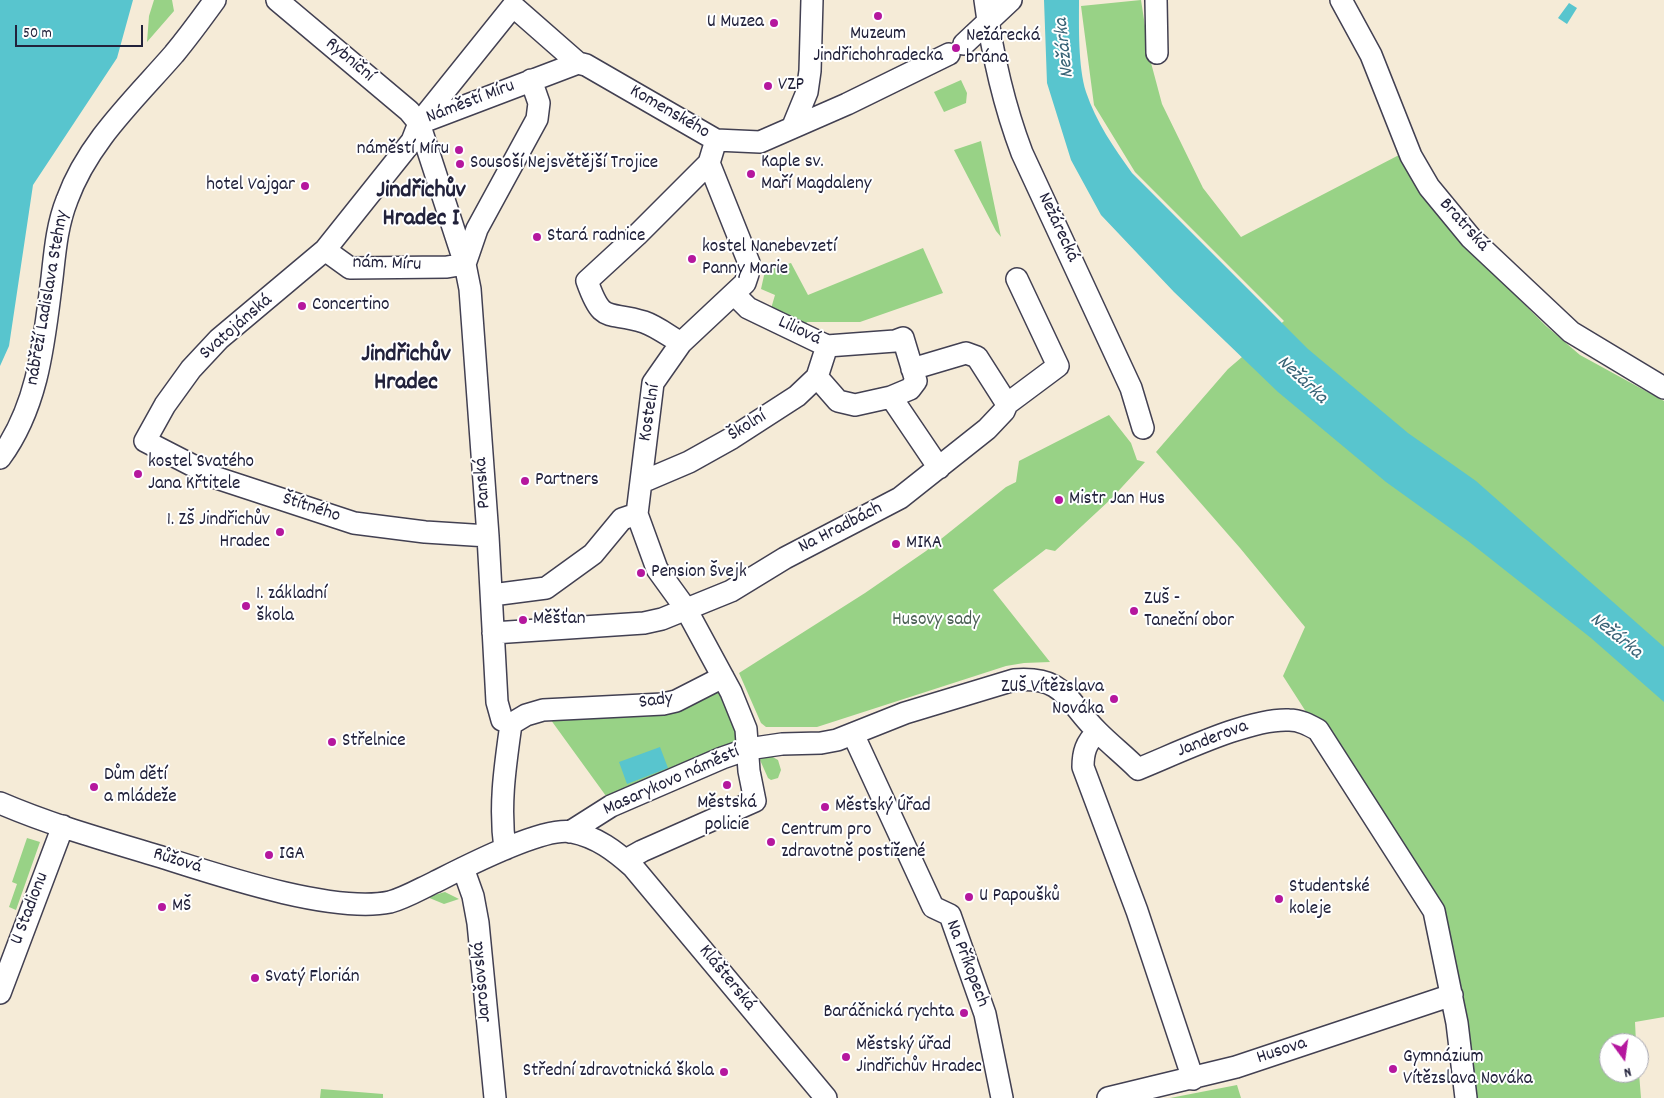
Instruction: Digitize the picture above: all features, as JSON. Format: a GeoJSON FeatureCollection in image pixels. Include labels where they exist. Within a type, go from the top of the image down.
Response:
{"type":"FeatureCollection","features":[{"type":"Feature","properties":{"kind":"street","name":"nábřeží Ladislava Stehny"},"geometry":{"type":"LineString","coordinates":[[0,458],[19,427],[35,383],[43,349],[58,226],[78,173],[98,142],[174,53],[215,0]]}},
{"type":"Feature","properties":{"kind":"street","name":"Rybniční"},"geometry":{"type":"LineString","coordinates":[[277,0],[409,111],[419,123]]}},
{"type":"Feature","properties":{"kind":"street"},"geometry":{"type":"LineString","coordinates":[[793,126],[807,92],[810,71],[812,0]]}},
{"type":"Feature","properties":{"kind":"street","name":"Nežárecká"},"geometry":{"type":"LineString","coordinates":[[985,0],[1007,113],[1022,153],[1131,388],[1143,428]]}},
{"type":"Feature","properties":{"kind":"street"},"geometry":{"type":"LineString","coordinates":[[988,23],[1011,0]]}},
{"type":"Feature","properties":{"kind":"street"},"geometry":{"type":"LineString","coordinates":[[1156,0],[1157,53]]}},
{"type":"Feature","properties":{"kind":"street","name":"Bratrská"},"geometry":{"type":"LineString","coordinates":[[1341,0],[1371,55],[1412,156],[1429,187],[1453,216],[1478,244],[1571,332],[1664,388]]}},
{"type":"Feature","properties":{"kind":"street","name":"nám. Míru"},"geometry":{"type":"LineString","coordinates":[[465,264],[447,267],[350,268],[325,250],[412,141],[419,123],[513,6],[578,63]]}},
{"type":"Feature","properties":{"kind":"street","name":"Komenského"},"geometry":{"type":"LineString","coordinates":[[578,63],[586,65],[716,140],[760,142],[847,104],[956,49],[988,23]]}},
{"type":"Feature","properties":{"kind":"street","name":"Náměstí Míru"},"geometry":{"type":"LineString","coordinates":[[465,264],[419,123],[578,63]]}},
{"type":"Feature","properties":{"kind":"street"},"geometry":{"type":"LineString","coordinates":[[465,264],[477,229],[536,120],[539,103],[531,80]]}},
{"type":"Feature","properties":{"kind":"street"},"geometry":{"type":"LineString","coordinates":[[681,343],[645,322],[612,317],[602,312],[593,300],[587,281],[710,164],[716,140]]}},
{"type":"Feature","properties":{"kind":"street","name":"Kostelní"},"geometry":{"type":"LineString","coordinates":[[710,164],[749,263],[748,274],[745,283],[681,343],[653,383],[637,514],[657,570],[686,609],[723,677]]}},
{"type":"Feature","properties":{"kind":"street","name":"Svatojánská"},"geometry":{"type":"LineString","coordinates":[[144,441],[164,405],[191,369],[219,338],[267,301],[325,250]]}},
{"type":"Feature","properties":{"kind":"street","name":"Panská"},"geometry":{"type":"LineString","coordinates":[[465,264],[470,289],[492,595],[497,702],[502,720],[511,724]]}},
{"type":"Feature","properties":{"kind":"street","name":"Na Hradbách"},"geometry":{"type":"LineString","coordinates":[[493,633],[630,625],[662,618],[731,591],[785,558],[900,498],[987,429],[1004,411],[1007,404],[1058,366],[1017,279]]}},
{"type":"Feature","properties":{"kind":"street","name":"Liliová"},"geometry":{"type":"LineString","coordinates":[[734,294],[748,308],[827,346],[895,341],[903,338],[912,369]]}},
{"type":"Feature","properties":{"kind":"street","name":"Školní"},"geometry":{"type":"LineString","coordinates":[[642,482],[689,462],[732,438],[797,396],[817,377],[827,346]]}},
{"type":"Feature","properties":{"kind":"street"},"geometry":{"type":"LineString","coordinates":[[817,377],[838,401],[856,405],[891,397],[910,389],[916,381],[912,369],[966,353],[976,357],[1007,404]]}},
{"type":"Feature","properties":{"kind":"street"},"geometry":{"type":"LineString","coordinates":[[891,397],[940,468]]}},
{"type":"Feature","properties":{"kind":"street","name":"Štítného"},"geometry":{"type":"LineString","coordinates":[[144,441],[217,478],[354,523],[425,532],[488,536]]}},
{"type":"Feature","properties":{"kind":"street"},"geometry":{"type":"LineString","coordinates":[[492,595],[546,588],[593,554],[622,519],[637,514]]}},
{"type":"Feature","properties":{"kind":"street"},"geometry":{"type":"LineString","coordinates":[[723,677],[746,729],[748,749]]}},
{"type":"Feature","properties":{"kind":"street","name":"Sady"},"geometry":{"type":"LineString","coordinates":[[511,724],[526,715],[543,710],[676,701],[723,677]]}},
{"type":"Feature","properties":{"kind":"street","name":"Janderova"},"geometry":{"type":"LineString","coordinates":[[853,734],[905,712],[994,685],[1033,678],[1051,683],[1066,693],[1097,732],[1138,769],[1254,724],[1290,720],[1304,722],[1318,730],[1434,911],[1452,995]]}},
{"type":"Feature","properties":{"kind":"street"},"geometry":{"type":"LineString","coordinates":[[505,849],[501,822],[502,782],[511,724]]}},
{"type":"Feature","properties":{"kind":"street"},"geometry":{"type":"LineString","coordinates":[[1097,732],[1089,740],[1083,753],[1083,767],[1137,911],[1193,1078]]}},
{"type":"Feature","properties":{"kind":"street","name":"Masarykovo náměstí"},"geometry":{"type":"LineString","coordinates":[[570,832],[611,806],[722,758],[748,749],[782,744],[821,743],[853,734]]}},
{"type":"Feature","properties":{"kind":"street","name":"Na Příkopech"},"geometry":{"type":"LineString","coordinates":[[853,734],[933,907],[950,915],[985,1014],[1002,1098]]}},
{"type":"Feature","properties":{"kind":"street","name":"Masarykovo náměstí"},"geometry":{"type":"LineString","coordinates":[[359,903],[373,904],[397,899],[505,849],[548,834],[570,832],[603,843],[626,860],[642,851],[756,801],[749,771],[748,749]]}},
{"type":"Feature","properties":{"kind":"street","name":"Růžová"},"geometry":{"type":"LineString","coordinates":[[0,803],[63,826],[262,886],[311,898],[359,903]]}},
{"type":"Feature","properties":{"kind":"street","name":"U Stadionu"},"geometry":{"type":"LineString","coordinates":[[0,992],[63,826]]}},
{"type":"Feature","properties":{"kind":"street","name":"Klášterská"},"geometry":{"type":"LineString","coordinates":[[626,860],[826,1098]]}},
{"type":"Feature","properties":{"kind":"street","name":"Jarošovská"},"geometry":{"type":"LineString","coordinates":[[463,868],[473,896],[478,924],[495,1098]]}},
{"type":"Feature","properties":{"kind":"street"},"geometry":{"type":"LineString","coordinates":[[1452,995],[1466,1098]]}},
{"type":"Feature","properties":{"kind":"street","name":"Husova"},"geometry":{"type":"LineString","coordinates":[[1108,1098],[1193,1078],[1274,1055],[1452,995]]}},
{"type":"Feature","properties":{"kind":"green space"},"geometry":{"type":"Polygon","coordinates":[[[154,0],[172,0],[174,11],[147,42],[149,16],[154,0]]]}},
{"type":"Feature","properties":{"kind":"green space"},"geometry":{"type":"Polygon","coordinates":[[[1141,0],[1150,59],[1162,104],[1203,188],[1241,237],[1399,155],[1454,227],[1495,275],[1546,326],[1580,355],[1664,401],[1664,1017],[1635,1022],[1636,1033],[1599,1033],[1599,1083],[1640,1083],[1641,1098],[1466,1098],[1434,911],[1283,676],[1305,627],[1240,548],[1156,452],[1228,369],[1284,321],[1135,172],[1094,105],[1081,6],[1141,0]]]}},
{"type":"Feature","properties":{"kind":"green space"},"geometry":{"type":"Polygon","coordinates":[[[961,80],[967,93],[966,103],[944,112],[934,92],[961,80]]]}},
{"type":"Feature","properties":{"kind":"green space"},"geometry":{"type":"Polygon","coordinates":[[[981,141],[1001,237],[996,231],[954,150],[981,141]]]}},
{"type":"Feature","properties":{"kind":"green space"},"geometry":{"type":"Polygon","coordinates":[[[923,248],[943,293],[860,322],[807,322],[804,327],[770,312],[775,295],[761,289],[765,271],[791,263],[808,295],[923,248]]]}},
{"type":"Feature","properties":{"kind":"green space","name":"Husovy sady"},"geometry":{"type":"Polygon","coordinates":[[[1109,415],[1131,443],[1137,460],[1145,462],[1111,499],[1055,551],[1046,549],[993,590],[1050,662],[1006,666],[817,727],[766,727],[761,723],[739,673],[865,593],[926,551],[1006,487],[1016,482],[1019,461],[1109,415]]]}},
{"type":"Feature","properties":{"kind":"green space"},"geometry":{"type":"Polygon","coordinates":[[[711,687],[721,691],[739,733],[738,741],[615,795],[606,796],[548,716],[557,715],[567,720],[627,709],[638,717],[663,715],[667,707],[711,687]]]}},
{"type":"Feature","properties":{"kind":"green space"},"geometry":{"type":"Polygon","coordinates":[[[769,755],[778,760],[781,770],[778,778],[771,780],[768,778],[760,760],[769,755]]]}},
{"type":"Feature","properties":{"kind":"green space"},"geometry":{"type":"Polygon","coordinates":[[[27,838],[40,842],[16,910],[9,907],[17,884],[12,882],[27,838]]]}},
{"type":"Feature","properties":{"kind":"green space"},"geometry":{"type":"Polygon","coordinates":[[[445,892],[459,899],[444,904],[427,897],[445,892]]]}},
{"type":"Feature","properties":{"kind":"green space"},"geometry":{"type":"Polygon","coordinates":[[[1237,1085],[1241,1098],[1170,1098],[1237,1085]]]}},
{"type":"Feature","properties":{"kind":"green space"},"geometry":{"type":"Polygon","coordinates":[[[321,1089],[383,1094],[383,1098],[320,1098],[321,1089]]]}},
{"type":"Feature","properties":{"kind":"water"},"geometry":{"type":"Polygon","coordinates":[[[0,0],[133,0],[117,58],[33,185],[9,346],[0,366],[0,0]]]}},
{"type":"Feature","properties":{"kind":"water","name":"Nežárka"},"geometry":{"type":"Polygon","coordinates":[[[1044,0],[1079,0],[1080,59],[1086,92],[1100,124],[1132,173],[1308,349],[1408,433],[1476,481],[1664,647],[1664,702],[1591,638],[1468,541],[1386,482],[1278,392],[1174,292],[1101,215],[1071,160],[1047,83],[1044,0]]]}},
{"type":"Feature","properties":{"kind":"water"},"geometry":{"type":"Polygon","coordinates":[[[1569,3],[1577,8],[1567,24],[1558,18],[1569,3]]]}},
{"type":"Feature","properties":{"kind":"water"},"geometry":{"type":"Polygon","coordinates":[[[660,747],[668,768],[627,784],[619,762],[660,747]]]}},
{"type":"Feature","properties":{"kind":"place","name":"Muzeum Jindřichohradecka"},"geometry":{"type":"Point","coordinates":[878,16]}},
{"type":"Feature","properties":{"kind":"place","name":"U Muzea"},"geometry":{"type":"Point","coordinates":[774,23]}},
{"type":"Feature","properties":{"kind":"place","name":"Nežárecká brána"},"geometry":{"type":"Point","coordinates":[956,48]}},
{"type":"Feature","properties":{"kind":"place","name":"VZP"},"geometry":{"type":"Point","coordinates":[768,86]}},
{"type":"Feature","properties":{"kind":"place","name":"náměstí Míru"},"geometry":{"type":"Point","coordinates":[459,150]}},
{"type":"Feature","properties":{"kind":"place","name":"Sousoší Nejsvětější Trojice"},"geometry":{"type":"Point","coordinates":[460,164]}},
{"type":"Feature","properties":{"kind":"place","name":"Kaple sv. Maří Magdaleny"},"geometry":{"type":"Point","coordinates":[751,174]}},
{"type":"Feature","properties":{"kind":"place","name":"hotel Vajgar"},"geometry":{"type":"Point","coordinates":[305,186]}},
{"type":"Feature","properties":{"kind":"place","name":"Stará radnice"},"geometry":{"type":"Point","coordinates":[537,237]}},
{"type":"Feature","properties":{"kind":"place","name":"kostel Nanebevzetí Panny Marie"},"geometry":{"type":"Point","coordinates":[692,259]}},
{"type":"Feature","properties":{"kind":"place","name":"Concertino"},"geometry":{"type":"Point","coordinates":[302,306]}},
{"type":"Feature","properties":{"kind":"place","name":"kostel Svatého Jana Křtitele"},"geometry":{"type":"Point","coordinates":[138,474]}},
{"type":"Feature","properties":{"kind":"place","name":"Partners"},"geometry":{"type":"Point","coordinates":[525,481]}},
{"type":"Feature","properties":{"kind":"place","name":"Mistr Jan Hus"},"geometry":{"type":"Point","coordinates":[1059,500]}},
{"type":"Feature","properties":{"kind":"place","name":"1. ZŠ Jindřichův Hradec"},"geometry":{"type":"Point","coordinates":[280,532]}},
{"type":"Feature","properties":{"kind":"place","name":"MIKA"},"geometry":{"type":"Point","coordinates":[896,544]}},
{"type":"Feature","properties":{"kind":"place","name":"Pension Švejk"},"geometry":{"type":"Point","coordinates":[641,573]}},
{"type":"Feature","properties":{"kind":"place","name":"1. základní škola"},"geometry":{"type":"Point","coordinates":[246,606]}},
{"type":"Feature","properties":{"kind":"place","name":"ZUŠ - Taneční obor"},"geometry":{"type":"Point","coordinates":[1134,611]}},
{"type":"Feature","properties":{"kind":"place","name":"Měšťan"},"geometry":{"type":"Point","coordinates":[523,620]}},
{"type":"Feature","properties":{"kind":"place","name":"ZUŠ Vítězslava Nováka"},"geometry":{"type":"Point","coordinates":[1114,699]}},
{"type":"Feature","properties":{"kind":"place","name":"Střelnice"},"geometry":{"type":"Point","coordinates":[332,742]}},
{"type":"Feature","properties":{"kind":"place","name":"Městská policie"},"geometry":{"type":"Point","coordinates":[727,785]}},
{"type":"Feature","properties":{"kind":"place","name":"Dům dětí a mládeže"},"geometry":{"type":"Point","coordinates":[94,787]}},
{"type":"Feature","properties":{"kind":"place","name":"Městský Úřad"},"geometry":{"type":"Point","coordinates":[825,807]}},
{"type":"Feature","properties":{"kind":"place","name":"Centrum pro zdravotně postižené"},"geometry":{"type":"Point","coordinates":[771,842]}},
{"type":"Feature","properties":{"kind":"place","name":"IGA"},"geometry":{"type":"Point","coordinates":[269,855]}},
{"type":"Feature","properties":{"kind":"place","name":"U Papoušků"},"geometry":{"type":"Point","coordinates":[969,897]}},
{"type":"Feature","properties":{"kind":"place","name":"Studentské koleje"},"geometry":{"type":"Point","coordinates":[1279,899]}},
{"type":"Feature","properties":{"kind":"place","name":"MŠ"},"geometry":{"type":"Point","coordinates":[162,907]}},
{"type":"Feature","properties":{"kind":"place","name":"Svatý Florián"},"geometry":{"type":"Point","coordinates":[255,978]}},
{"type":"Feature","properties":{"kind":"place","name":"Baráčnická rychta"},"geometry":{"type":"Point","coordinates":[964,1013]}},
{"type":"Feature","properties":{"kind":"place","name":"Městský úřad Jindřichův Hradec"},"geometry":{"type":"Point","coordinates":[846,1057]}},
{"type":"Feature","properties":{"kind":"place","name":"Gymnázium Vítězslava Nováka"},"geometry":{"type":"Point","coordinates":[1393,1069]}},
{"type":"Feature","properties":{"kind":"place","name":"Střední zdravotnická škola"},"geometry":{"type":"Point","coordinates":[724,1072]}},
{"type":"Feature","properties":{"kind":"district","name":"Jindřichův Hradec I"},"geometry":{"type":"Point","coordinates":[421,207]}},
{"type":"Feature","properties":{"kind":"district","name":"Jindřichův Hradec"},"geometry":{"type":"Point","coordinates":[406,371]}}]}
